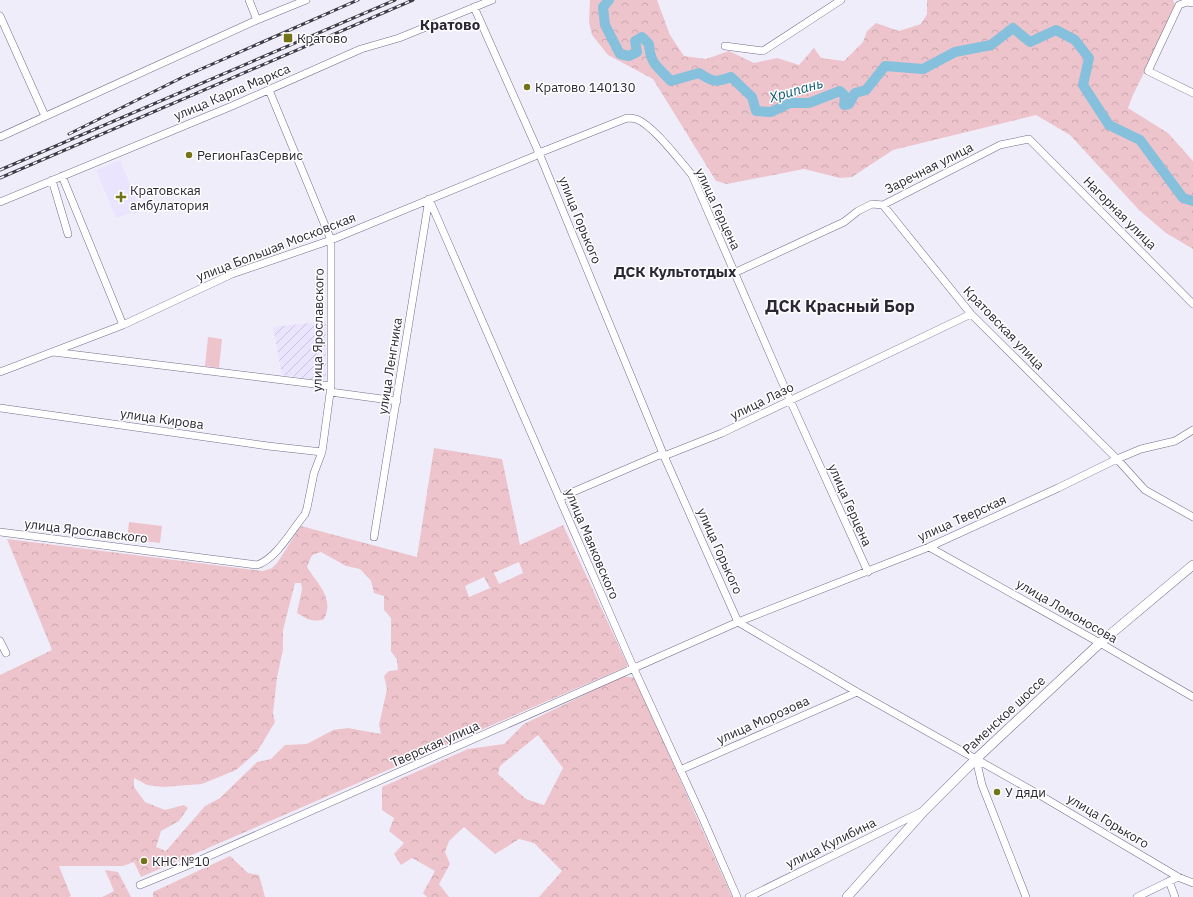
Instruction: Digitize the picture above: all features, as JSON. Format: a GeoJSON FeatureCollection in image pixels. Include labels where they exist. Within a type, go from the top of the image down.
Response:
{"type":"FeatureCollection","features":[{"type":"Feature","properties":{"kind":"main road","name":"Раменское шоссе"},"geometry":{"type":"LineString","coordinates":[[847,897],[924,810],[976,759],[1100,643],[1193,565]]}},
{"type":"Feature","properties":{"kind":"street"},"geometry":{"type":"LineString","coordinates":[[249,0],[257,20]]}},
{"type":"Feature","properties":{"kind":"street"},"geometry":{"type":"LineString","coordinates":[[0,137],[257,20],[306,0]]}},
{"type":"Feature","properties":{"kind":"street","name":"улица Карла Маркса"},"geometry":{"type":"LineString","coordinates":[[0,202],[269,90],[361,48],[399,38],[492,0]]}},
{"type":"Feature","properties":{"kind":"street"},"geometry":{"type":"LineString","coordinates":[[725,46],[763,51],[841,0]]}},
{"type":"Feature","properties":{"kind":"street"},"geometry":{"type":"LineString","coordinates":[[1187,2],[1179,5],[1148,71],[1193,93]]}},
{"type":"Feature","properties":{"kind":"street","name":"улица Горького"},"geometry":{"type":"LineString","coordinates":[[474,7],[539,153],[664,456],[738,622],[857,692],[1105,833],[1178,877],[1193,883]]}},
{"type":"Feature","properties":{"kind":"street"},"geometry":{"type":"LineString","coordinates":[[0,16],[45,116]]}},
{"type":"Feature","properties":{"kind":"street","name":"улица Ярославского"},"geometry":{"type":"LineString","coordinates":[[0,532],[257,565],[267,560],[274,553],[304,514],[307,508],[314,473],[322,452],[331,389],[331,240],[269,90]]}},
{"type":"Feature","properties":{"kind":"street","name":"улица Герцена"},"geometry":{"type":"LineString","coordinates":[[539,153],[626,118],[636,119],[648,126],[666,144],[692,175],[734,274],[868,572]]}},
{"type":"Feature","properties":{"kind":"street","name":"Заречная улица"},"geometry":{"type":"LineString","coordinates":[[734,274],[844,222],[858,211],[872,204],[883,205],[1000,145],[1029,139]]}},
{"type":"Feature","properties":{"kind":"street","name":"Нагорная улица"},"geometry":{"type":"LineString","coordinates":[[1029,139],[1193,304]]}},
{"type":"Feature","properties":{"kind":"street","name":"улица Большая Московская"},"geometry":{"type":"LineString","coordinates":[[0,372],[123,324],[232,274],[331,240],[535,156],[539,153]]}},
{"type":"Feature","properties":{"kind":"street"},"geometry":{"type":"LineString","coordinates":[[62,176],[123,324]]}},
{"type":"Feature","properties":{"kind":"street"},"geometry":{"type":"LineString","coordinates":[[52,180],[68,234]]}},
{"type":"Feature","properties":{"kind":"street","name":"улица Ленгника"},"geometry":{"type":"LineString","coordinates":[[374,537],[429,199]]}},
{"type":"Feature","properties":{"kind":"street","name":"улица Маяковского"},"geometry":{"type":"LineString","coordinates":[[429,199],[634,669],[737,897]]}},
{"type":"Feature","properties":{"kind":"street","name":"Кратовская улица"},"geometry":{"type":"LineString","coordinates":[[883,205],[971,314],[1117,459],[1145,490],[1193,517]]}},
{"type":"Feature","properties":{"kind":"street","name":"улица Лазо"},"geometry":{"type":"LineString","coordinates":[[559,498],[660,455],[664,456],[722,433],[971,314]]}},
{"type":"Feature","properties":{"kind":"street"},"geometry":{"type":"LineString","coordinates":[[52,352],[331,389],[397,401]]}},
{"type":"Feature","properties":{"kind":"street","name":"улица Кирова"},"geometry":{"type":"LineString","coordinates":[[0,408],[268,446],[322,452]]}},
{"type":"Feature","properties":{"kind":"street","name":"улица Тверская"},"geometry":{"type":"LineString","coordinates":[[738,622],[929,547],[1058,488],[1117,459],[1141,449],[1175,441],[1193,430]]}},
{"type":"Feature","properties":{"kind":"street","name":"улица Ломоносова"},"geometry":{"type":"LineString","coordinates":[[929,547],[1100,643],[1193,698]]}},
{"type":"Feature","properties":{"kind":"street","name":"Тверская улица"},"geometry":{"type":"LineString","coordinates":[[140,885],[191,864],[738,622]]}},
{"type":"Feature","properties":{"kind":"street"},"geometry":{"type":"LineString","coordinates":[[0,641],[6,653]]}},
{"type":"Feature","properties":{"kind":"street","name":"улица Морозова"},"geometry":{"type":"LineString","coordinates":[[680,770],[857,692]]}},
{"type":"Feature","properties":{"kind":"street"},"geometry":{"type":"LineString","coordinates":[[976,759],[982,785],[1026,897]]}},
{"type":"Feature","properties":{"kind":"street","name":"улица Кулибина"},"geometry":{"type":"LineString","coordinates":[[749,897],[924,810]]}},
{"type":"Feature","properties":{"kind":"street"},"geometry":{"type":"LineString","coordinates":[[1137,897],[1178,877]]}},
{"type":"Feature","properties":{"kind":"street"},"geometry":{"type":"LineString","coordinates":[[1169,881],[1175,897]]}},
{"type":"Feature","properties":{"kind":"shaded area","name":"Кратовская амбулатория"},"geometry":{"type":"Polygon","coordinates":[[[120,160],[141,211],[135,214],[131,213],[116,218],[96,170],[120,160]]]}},
{"type":"Feature","properties":{"kind":"shaded area"},"geometry":{"type":"Polygon","coordinates":[[[326,321],[326,381],[282,375],[273,327],[326,321]]]}},
{"type":"Feature","properties":{"kind":"green space"},"geometry":{"type":"Polygon","coordinates":[[[590,0],[657,0],[670,35],[684,56],[706,59],[729,51],[754,63],[777,58],[799,65],[814,48],[821,58],[844,61],[863,42],[867,31],[876,23],[899,31],[921,24],[927,14],[927,0],[1173,0],[1176,7],[1128,108],[1168,133],[1193,161],[1193,249],[1166,233],[1139,210],[1070,135],[1036,115],[893,150],[852,177],[840,178],[804,169],[727,184],[716,181],[653,79],[608,55],[592,35],[589,22],[590,0]]]}},
{"type":"Feature","properties":{"kind":"green space"},"geometry":{"type":"Polygon","coordinates":[[[208,337],[222,339],[219,368],[205,366],[208,337]]]}},
{"type":"Feature","properties":{"kind":"green space"},"geometry":{"type":"Polygon","coordinates":[[[434,448],[502,459],[520,545],[563,525],[628,666],[141,877],[134,862],[123,866],[59,866],[71,896],[0,897],[0,675],[52,650],[7,539],[263,571],[272,568],[277,563],[301,526],[417,557],[434,448]],[[321,552],[312,555],[307,567],[320,585],[326,598],[327,612],[324,619],[317,621],[307,619],[297,613],[302,589],[301,583],[295,583],[283,630],[283,649],[277,678],[273,713],[275,722],[257,752],[236,770],[202,784],[163,787],[147,785],[134,778],[134,787],[145,802],[165,810],[184,805],[188,808],[179,821],[161,831],[156,847],[166,851],[205,806],[220,798],[257,762],[271,759],[285,745],[307,744],[333,730],[348,728],[381,734],[379,725],[387,689],[384,676],[389,671],[398,670],[397,660],[391,651],[391,618],[384,610],[384,596],[374,593],[371,581],[360,569],[346,566],[321,552]],[[519,562],[494,573],[499,584],[523,573],[519,562]],[[484,577],[465,586],[469,597],[490,588],[484,577]]]}},
{"type":"Feature","properties":{"kind":"green space"},"geometry":{"type":"Polygon","coordinates":[[[129,522],[162,526],[160,543],[127,539],[129,522]]]}},
{"type":"Feature","properties":{"kind":"green space"},"geometry":{"type":"Polygon","coordinates":[[[623,676],[635,678],[732,897],[539,897],[562,871],[534,843],[519,839],[495,854],[464,827],[449,841],[445,852],[450,864],[439,884],[449,897],[427,897],[423,893],[435,871],[412,858],[401,865],[394,854],[404,843],[389,831],[394,818],[382,810],[382,787],[468,749],[504,744],[524,724],[623,676]],[[538,735],[500,766],[498,774],[526,799],[544,805],[563,768],[538,735]]]}},
{"type":"Feature","properties":{"kind":"green space"},"geometry":{"type":"Polygon","coordinates":[[[230,856],[248,873],[259,875],[265,897],[153,897],[153,892],[230,856]]]}},
{"type":"Feature","properties":{"kind":"green space"},"geometry":{"type":"Polygon","coordinates":[[[105,870],[118,872],[131,897],[102,897],[114,891],[105,870]]]}},
{"type":"Feature","properties":{"kind":"waterway","name":"Хрипань"},"geometry":{"type":"LineString","coordinates":[[609,0],[603,7],[605,25],[620,54],[629,56],[637,52],[635,41],[642,37],[649,44],[653,61],[671,81],[699,73],[714,81],[731,77],[752,97],[756,111],[771,112],[790,103],[809,103],[840,91],[845,96],[844,105],[849,104],[855,93],[866,90],[885,66],[923,69],[955,52],[991,45],[1013,28],[1030,42],[1056,30],[1075,40],[1089,58],[1083,85],[1109,125],[1140,140],[1183,198],[1193,201]]}},
{"type":"Feature","properties":{"kind":"railway"},"geometry":{"type":"LineString","coordinates":[[69,134],[183,77],[358,0]]}},
{"type":"Feature","properties":{"kind":"railway"},"geometry":{"type":"LineString","coordinates":[[0,170],[395,0]]}},
{"type":"Feature","properties":{"kind":"railway"},"geometry":{"type":"LineString","coordinates":[[0,178],[413,0]]}},
{"type":"Feature","properties":{"kind":"place","name":"Кратово"},"geometry":{"type":"Point","coordinates":[288,38]}},
{"type":"Feature","properties":{"kind":"place","name":"Кратово 140130"},"geometry":{"type":"Point","coordinates":[527,87]}},
{"type":"Feature","properties":{"kind":"place","name":"РегионГазСервис"},"geometry":{"type":"Point","coordinates":[189,155]}},
{"type":"Feature","properties":{"kind":"place","name":"Кратовская амбулатория"},"geometry":{"type":"Point","coordinates":[121,197]}},
{"type":"Feature","properties":{"kind":"place","name":"У дяди"},"geometry":{"type":"Point","coordinates":[997,792]}},
{"type":"Feature","properties":{"kind":"place","name":"КНС №10"},"geometry":{"type":"Point","coordinates":[144,861]}},
{"type":"Feature","properties":{"kind":"district","name":"Кратово"},"geometry":{"type":"Point","coordinates":[450,24]}},
{"type":"Feature","properties":{"kind":"district","name":"ДСК Культотдых"},"geometry":{"type":"Point","coordinates":[675,271]}},
{"type":"Feature","properties":{"kind":"district","name":"ДСК Красный Бор"},"geometry":{"type":"Point","coordinates":[840,306]}}]}
